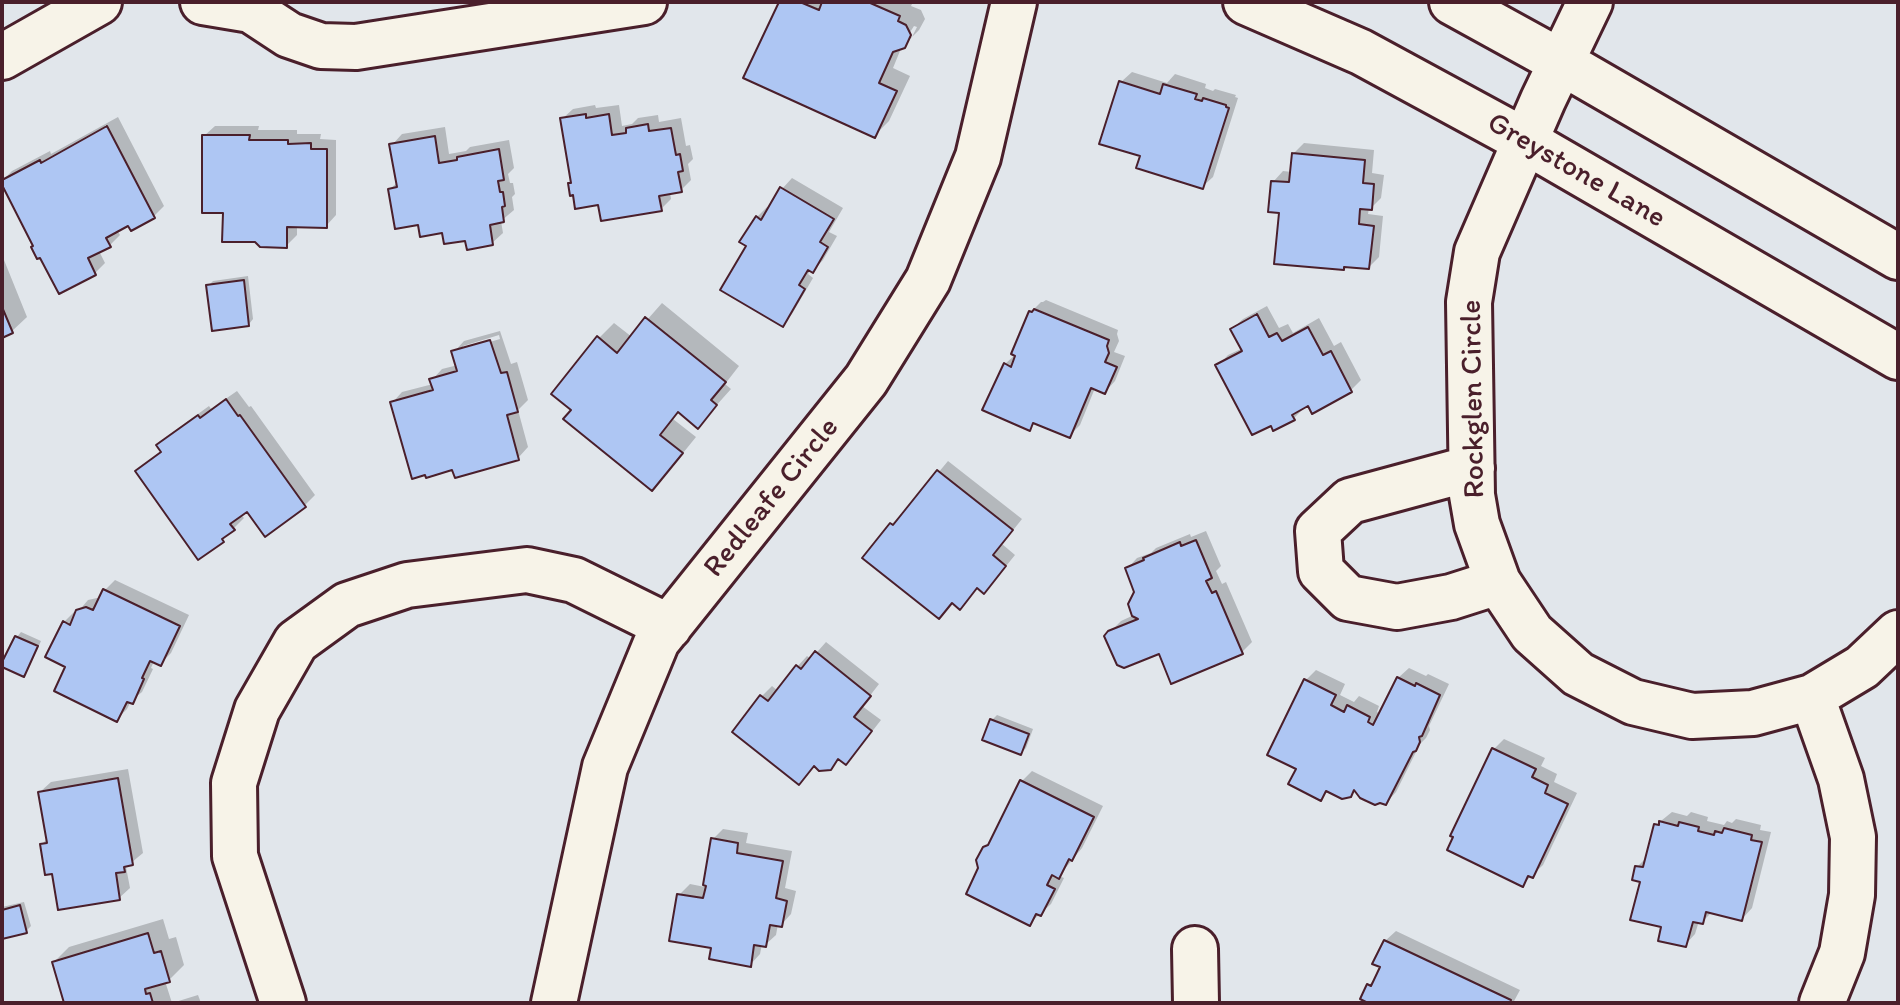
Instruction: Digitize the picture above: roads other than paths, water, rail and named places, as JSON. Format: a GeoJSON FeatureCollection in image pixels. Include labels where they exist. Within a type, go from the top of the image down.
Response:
{"type":"FeatureCollection","features":[{"type":"Feature","properties":{"kind":"street"},"geometry":{"type":"LineString","coordinates":[[2,57],[99,2]]}},
{"type":"Feature","properties":{"kind":"street"},"geometry":{"type":"LineString","coordinates":[[203,2],[249,6],[289,35],[321,46],[356,47],[644,2]]}},
{"type":"Feature","properties":{"kind":"street","name":"Redleafe Circle"},"geometry":{"type":"LineString","coordinates":[[554,1003],[605,767],[657,641],[866,380],[928,280],[978,157],[1014,2]]}},
{"type":"Feature","properties":{"kind":"street","name":"Greystone Lane"},"geometry":{"type":"LineString","coordinates":[[1246,2],[1361,52],[1525,141],[1898,357]]}},
{"type":"Feature","properties":{"kind":"street"},"geometry":{"type":"LineString","coordinates":[[1452,2],[1898,257]]}},
{"type":"Feature","properties":{"kind":"street","name":"Rockglen Circle"},"geometry":{"type":"LineString","coordinates":[[1590,2],[1477,252],[1469,302],[1472,495],[1477,524],[1498,582],[1532,633],[1578,674],[1633,702],[1692,716],[1753,713],[1812,697],[1862,667],[1898,633]]}},
{"type":"Feature","properties":{"kind":"street"},"geometry":{"type":"LineString","coordinates":[[1472,468],[1350,501],[1318,531],[1321,571],[1348,598],[1397,607],[1451,597],[1498,582]]}},
{"type":"Feature","properties":{"kind":"street"},"geometry":{"type":"LineString","coordinates":[[283,1003],[235,856],[234,783],[257,710],[296,642],[347,605],[407,585],[527,570],[574,580],[669,627]]}},
{"type":"Feature","properties":{"kind":"street"},"geometry":{"type":"LineString","coordinates":[[1812,697],[1841,779],[1853,837],[1852,895],[1845,938],[1822,1003]]}},
{"type":"Feature","properties":{"kind":"street"},"geometry":{"type":"LineString","coordinates":[[1195,949],[1196,1003]]}}]}
